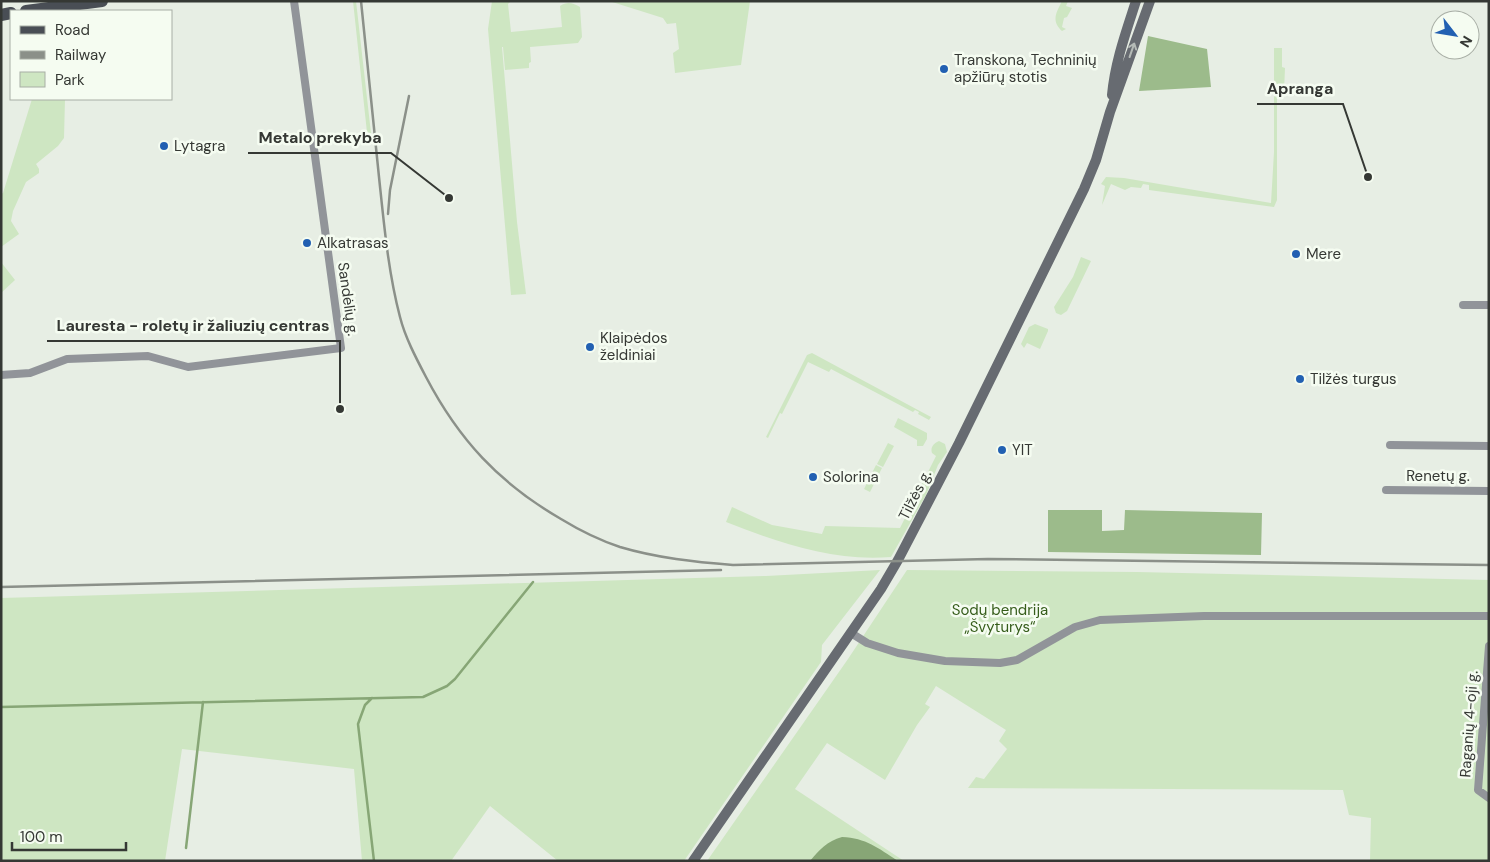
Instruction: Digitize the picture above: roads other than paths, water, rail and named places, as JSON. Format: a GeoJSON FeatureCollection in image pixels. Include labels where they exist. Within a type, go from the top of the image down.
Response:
{"type":"FeatureCollection","features":[{"type":"Feature","properties":{"kind":"main road"},"geometry":{"type":"LineString","coordinates":[[34,10],[102,1]]}},
{"type":"Feature","properties":{"kind":"main road","name":"Tilžės g."},"geometry":{"type":"LineString","coordinates":[[1110,112],[1114,77],[1121,47],[1136,1]]}},
{"type":"Feature","properties":{"kind":"main road","name":"Tilžės g."},"geometry":{"type":"LineString","coordinates":[[693,861],[896,565],[959,443],[1084,189],[1096,160],[1110,112],[1150,1]]}},
{"type":"Feature","properties":{"kind":"street","name":"Sandėlių g."},"geometry":{"type":"LineString","coordinates":[[1,375],[30,373],[67,359],[148,356],[188,367],[341,348],[294,1]]}},
{"type":"Feature","properties":{"kind":"street"},"geometry":{"type":"LineString","coordinates":[[1463,304],[1489,305]]}},
{"type":"Feature","properties":{"kind":"street"},"geometry":{"type":"LineString","coordinates":[[1390,445],[1489,446]]}},
{"type":"Feature","properties":{"kind":"street","name":"Renetų g."},"geometry":{"type":"LineString","coordinates":[[1386,490],[1489,490]]}},
{"type":"Feature","properties":{"kind":"street"},"geometry":{"type":"LineString","coordinates":[[851,633],[867,643],[898,653],[944,661],[1000,663],[1017,660],[1086,622],[1100,620],[1204,616],[1489,616]]}},
{"type":"Feature","properties":{"kind":"street","name":"Raganių 4-oji g."},"geometry":{"type":"LineString","coordinates":[[1489,646],[1478,790],[1489,798]]}},
{"type":"Feature","properties":{"kind":"waterway"},"geometry":{"type":"LineString","coordinates":[[1,707],[423,697],[447,686],[455,679],[533,582]]}},
{"type":"Feature","properties":{"kind":"waterway"},"geometry":{"type":"LineString","coordinates":[[372,698],[365,705],[358,724],[374,861]]}},
{"type":"Feature","properties":{"kind":"waterway"},"geometry":{"type":"LineString","coordinates":[[186,848],[203,702]]}},
{"type":"Feature","properties":{"kind":"railway"},"geometry":{"type":"LineString","coordinates":[[361,1],[387,247],[396,300],[408,340],[422,370],[452,421],[483,458],[518,490],[582,531],[620,547],[648,554],[690,561],[733,565],[988,559],[1489,565]]}},
{"type":"Feature","properties":{"kind":"railway"},"geometry":{"type":"LineString","coordinates":[[388,214],[390,190],[409,96]]}},
{"type":"Feature","properties":{"kind":"railway"},"geometry":{"type":"LineString","coordinates":[[1,587],[721,570]]}},
{"type":"Feature","properties":{"kind":"place","name":"Transkona, Techninių apžiūrų stotis"},"geometry":{"type":"Point","coordinates":[944,69]}},
{"type":"Feature","properties":{"kind":"place","name":"Lytagra"},"geometry":{"type":"Point","coordinates":[164,146]}},
{"type":"Feature","properties":{"kind":"place","name":"Apranga"},"geometry":{"type":"Point","coordinates":[1368,177]}},
{"type":"Feature","properties":{"kind":"place","name":"Metalo prekyba"},"geometry":{"type":"Point","coordinates":[449,198]}},
{"type":"Feature","properties":{"kind":"place","name":"Alkatrasas"},"geometry":{"type":"Point","coordinates":[307,243]}},
{"type":"Feature","properties":{"kind":"place","name":"Mere"},"geometry":{"type":"Point","coordinates":[1296,254]}},
{"type":"Feature","properties":{"kind":"place","name":"Klaipėdos želdiniai"},"geometry":{"type":"Point","coordinates":[590,347]}},
{"type":"Feature","properties":{"kind":"place","name":"Tilžės turgus"},"geometry":{"type":"Point","coordinates":[1300,379]}},
{"type":"Feature","properties":{"kind":"place","name":"Lauresta - roletų ir žaliuzių centras"},"geometry":{"type":"Point","coordinates":[340,409]}},
{"type":"Feature","properties":{"kind":"place","name":"YIT"},"geometry":{"type":"Point","coordinates":[1002,450]}},
{"type":"Feature","properties":{"kind":"place","name":"Solorina"},"geometry":{"type":"Point","coordinates":[813,477]}},
{"type":"Feature","properties":{"kind":"park label","name":"Sodų bendrija „Švyturys“"},"geometry":{"type":"Point","coordinates":[1000,618]}}]}
